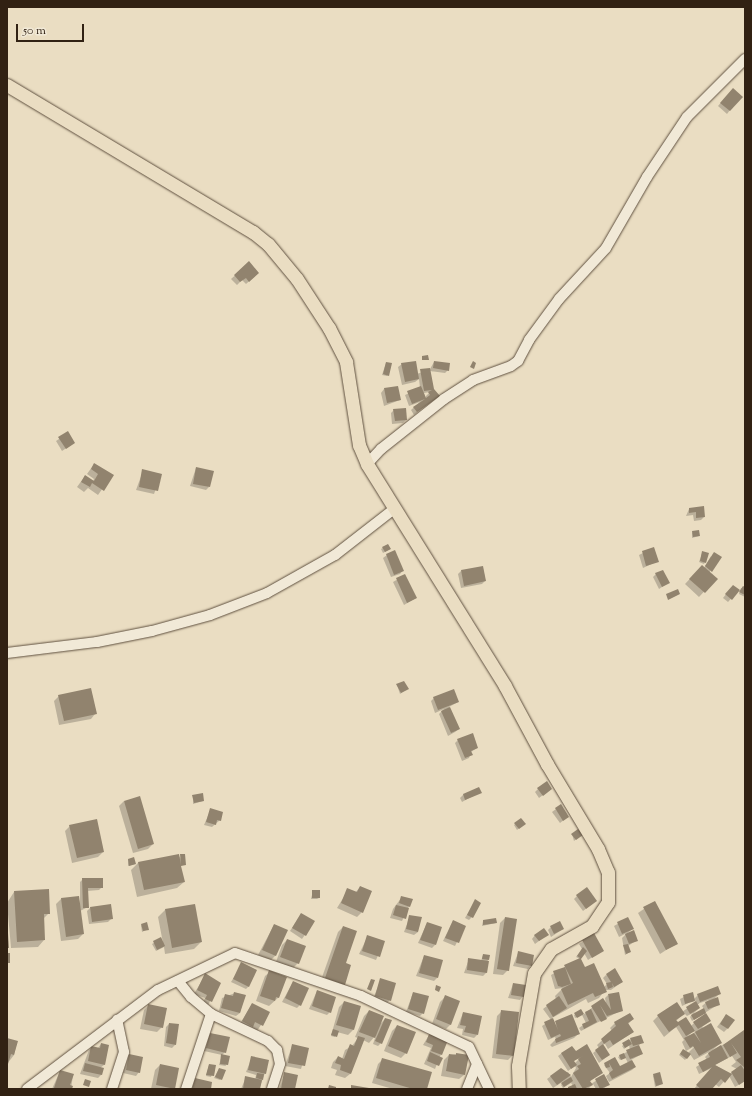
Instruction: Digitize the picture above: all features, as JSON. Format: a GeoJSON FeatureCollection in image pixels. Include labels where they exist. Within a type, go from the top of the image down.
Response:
{"type":"FeatureCollection","features":[{"type":"Feature","properties":{"kind":"main road"},"geometry":{"type":"LineString","coordinates":[[7,85],[246,227],[268,244],[313,301],[342,351],[349,375],[359,445],[367,464],[505,686],[547,764],[598,849],[608,872],[610,891],[603,912],[592,926],[550,949],[534,973],[518,1066],[519,1089]]}},
{"type":"Feature","properties":{"kind":"street"},"geometry":{"type":"LineString","coordinates":[[367,464],[381,449],[444,398],[473,380],[511,366],[518,361],[529,340],[559,299],[606,248],[647,177],[687,117],[745,59]]}},
{"type":"Feature","properties":{"kind":"street"},"geometry":{"type":"LineString","coordinates":[[7,653],[104,640],[210,615],[267,593],[335,554],[394,509]]}},
{"type":"Feature","properties":{"kind":"street"},"geometry":{"type":"LineString","coordinates":[[27,1089],[158,990],[236,953],[361,996],[469,1047],[489,1089]]}},
{"type":"Feature","properties":{"kind":"street"},"geometry":{"type":"LineString","coordinates":[[178,981],[191,997],[211,1014],[268,1041],[278,1050],[280,1064],[272,1089]]}},
{"type":"Feature","properties":{"kind":"street"},"geometry":{"type":"LineString","coordinates":[[186,1089],[211,1014]]}},
{"type":"Feature","properties":{"kind":"street"},"geometry":{"type":"LineString","coordinates":[[112,1089],[124,1052],[117,1020]]}},
{"type":"Feature","properties":{"kind":"street"},"geometry":{"type":"LineString","coordinates":[[467,1089],[477,1064]]}},
{"type":"Feature","properties":{"kind":"building"},"geometry":{"type":"Polygon","coordinates":[[[733,88],[743,97],[730,111],[720,103],[733,88]]]}},
{"type":"Feature","properties":{"kind":"building"},"geometry":{"type":"Polygon","coordinates":[[[249,261],[259,273],[249,282],[246,278],[240,282],[234,275],[249,261]]]}},
{"type":"Feature","properties":{"kind":"building"},"geometry":{"type":"Polygon","coordinates":[[[428,355],[429,360],[422,360],[422,356],[428,355]]]}},
{"type":"Feature","properties":{"kind":"building"},"geometry":{"type":"Polygon","coordinates":[[[416,361],[419,379],[405,382],[401,363],[416,361]]]}},
{"type":"Feature","properties":{"kind":"building"},"geometry":{"type":"Polygon","coordinates":[[[434,361],[450,363],[449,371],[433,368],[434,361]]]}},
{"type":"Feature","properties":{"kind":"building"},"geometry":{"type":"Polygon","coordinates":[[[473,361],[476,363],[474,369],[470,367],[473,361]]]}},
{"type":"Feature","properties":{"kind":"building"},"geometry":{"type":"Polygon","coordinates":[[[386,362],[392,363],[389,376],[383,374],[386,362]]]}},
{"type":"Feature","properties":{"kind":"building"},"geometry":{"type":"Polygon","coordinates":[[[430,368],[434,389],[440,396],[417,412],[413,407],[425,399],[412,404],[407,391],[421,386],[426,398],[430,395],[428,392],[432,390],[424,391],[420,369],[430,368]]]}},
{"type":"Feature","properties":{"kind":"building"},"geometry":{"type":"Polygon","coordinates":[[[398,386],[401,400],[387,403],[384,388],[398,386]]]}},
{"type":"Feature","properties":{"kind":"building"},"geometry":{"type":"Polygon","coordinates":[[[406,408],[407,420],[395,421],[393,409],[406,408]]]}},
{"type":"Feature","properties":{"kind":"building"},"geometry":{"type":"Polygon","coordinates":[[[68,431],[75,443],[66,449],[58,437],[68,431]]]}},
{"type":"Feature","properties":{"kind":"building"},"geometry":{"type":"Polygon","coordinates":[[[94,463],[114,475],[104,491],[92,483],[90,487],[81,482],[85,475],[94,481],[98,474],[91,469],[94,463]]]}},
{"type":"Feature","properties":{"kind":"building"},"geometry":{"type":"Polygon","coordinates":[[[196,467],[214,471],[210,487],[193,484],[196,467]]]}},
{"type":"Feature","properties":{"kind":"building"},"geometry":{"type":"Polygon","coordinates":[[[142,469],[162,474],[158,491],[139,487],[142,469]]]}},
{"type":"Feature","properties":{"kind":"building"},"geometry":{"type":"Polygon","coordinates":[[[704,506],[705,517],[696,518],[696,512],[689,513],[689,508],[704,506]]]}},
{"type":"Feature","properties":{"kind":"building"},"geometry":{"type":"Polygon","coordinates":[[[699,530],[700,536],[693,537],[692,531],[699,530]]]}},
{"type":"Feature","properties":{"kind":"building"},"geometry":{"type":"Polygon","coordinates":[[[388,544],[391,549],[385,552],[382,547],[388,544]]]}},
{"type":"Feature","properties":{"kind":"building"},"geometry":{"type":"Polygon","coordinates":[[[654,547],[659,562],[646,566],[642,551],[654,547]]]}},
{"type":"Feature","properties":{"kind":"building"},"geometry":{"type":"Polygon","coordinates":[[[395,550],[404,571],[394,575],[386,554],[395,550]]]}},
{"type":"Feature","properties":{"kind":"building"},"geometry":{"type":"Polygon","coordinates":[[[702,551],[709,553],[706,563],[700,561],[702,551]]]}},
{"type":"Feature","properties":{"kind":"building"},"geometry":{"type":"Polygon","coordinates":[[[714,552],[722,557],[712,572],[705,566],[714,552]]]}},
{"type":"Feature","properties":{"kind":"building"},"geometry":{"type":"Polygon","coordinates":[[[702,565],[718,579],[705,593],[689,579],[702,565]]]}},
{"type":"Feature","properties":{"kind":"building"},"geometry":{"type":"Polygon","coordinates":[[[483,566],[486,581],[464,586],[461,570],[483,566]]]}},
{"type":"Feature","properties":{"kind":"building"},"geometry":{"type":"Polygon","coordinates":[[[663,570],[670,583],[662,587],[655,573],[663,570]]]}},
{"type":"Feature","properties":{"kind":"building"},"geometry":{"type":"Polygon","coordinates":[[[405,574],[417,598],[407,603],[396,578],[405,574]]]}},
{"type":"Feature","properties":{"kind":"building"},"geometry":{"type":"Polygon","coordinates":[[[733,585],[740,590],[732,600],[725,594],[733,585]]]}},
{"type":"Feature","properties":{"kind":"building"},"geometry":{"type":"Polygon","coordinates":[[[743,586],[745,587],[745,595],[739,592],[743,586]]]}},
{"type":"Feature","properties":{"kind":"building"},"geometry":{"type":"Polygon","coordinates":[[[678,589],[680,594],[668,600],[666,594],[678,589]]]}},
{"type":"Feature","properties":{"kind":"building"},"geometry":{"type":"Polygon","coordinates":[[[404,681],[409,689],[401,693],[396,684],[404,681]]]}},
{"type":"Feature","properties":{"kind":"building"},"geometry":{"type":"Polygon","coordinates":[[[91,688],[97,714],[64,721],[58,695],[91,688]]]}},
{"type":"Feature","properties":{"kind":"building"},"geometry":{"type":"Polygon","coordinates":[[[454,689],[459,702],[438,710],[433,697],[454,689]]]}},
{"type":"Feature","properties":{"kind":"building"},"geometry":{"type":"Polygon","coordinates":[[[450,707],[460,729],[451,733],[441,711],[450,707]]]}},
{"type":"Feature","properties":{"kind":"building"},"geometry":{"type":"Polygon","coordinates":[[[473,733],[478,748],[471,751],[473,755],[465,758],[457,739],[473,733]]]}},
{"type":"Feature","properties":{"kind":"building"},"geometry":{"type":"Polygon","coordinates":[[[547,781],[552,789],[543,796],[537,788],[547,781]]]}},
{"type":"Feature","properties":{"kind":"building"},"geometry":{"type":"Polygon","coordinates":[[[479,787],[482,793],[465,800],[463,794],[479,787]]]}},
{"type":"Feature","properties":{"kind":"building"},"geometry":{"type":"Polygon","coordinates":[[[203,793],[204,801],[194,803],[192,795],[203,793]]]}},
{"type":"Feature","properties":{"kind":"building"},"geometry":{"type":"Polygon","coordinates":[[[140,796],[154,844],[138,849],[124,801],[140,796]]]}},
{"type":"Feature","properties":{"kind":"building"},"geometry":{"type":"Polygon","coordinates":[[[561,804],[569,817],[563,821],[555,808],[561,804]]]}},
{"type":"Feature","properties":{"kind":"building"},"geometry":{"type":"Polygon","coordinates":[[[210,808],[223,812],[221,821],[217,820],[216,825],[206,822],[210,808]]]}},
{"type":"Feature","properties":{"kind":"building"},"geometry":{"type":"Polygon","coordinates":[[[521,818],[526,824],[519,829],[514,823],[521,818]]]}},
{"type":"Feature","properties":{"kind":"building"},"geometry":{"type":"Polygon","coordinates":[[[97,819],[104,852],[77,858],[69,825],[97,819]]]}},
{"type":"Feature","properties":{"kind":"building"},"geometry":{"type":"Polygon","coordinates":[[[578,829],[583,835],[576,840],[571,834],[578,829]]]}},
{"type":"Feature","properties":{"kind":"building"},"geometry":{"type":"Polygon","coordinates":[[[179,854],[181,865],[180,854],[185,854],[186,865],[181,866],[185,882],[144,890],[138,862],[179,854]]]}},
{"type":"Feature","properties":{"kind":"building"},"geometry":{"type":"Polygon","coordinates":[[[134,857],[136,864],[129,866],[128,859],[134,857]]]}},
{"type":"Feature","properties":{"kind":"building"},"geometry":{"type":"Polygon","coordinates":[[[82,878],[103,878],[103,888],[88,888],[89,908],[83,908],[82,878]]]}},
{"type":"Feature","properties":{"kind":"building"},"geometry":{"type":"Polygon","coordinates":[[[360,886],[372,891],[363,913],[341,903],[347,888],[357,892],[360,886]]]}},
{"type":"Feature","properties":{"kind":"building"},"geometry":{"type":"Polygon","coordinates":[[[587,887],[597,901],[586,909],[576,895],[587,887]]]}},
{"type":"Feature","properties":{"kind":"building"},"geometry":{"type":"Polygon","coordinates":[[[49,889],[50,914],[44,914],[45,940],[17,942],[14,891],[49,889]]]}},
{"type":"Feature","properties":{"kind":"building"},"geometry":{"type":"Polygon","coordinates":[[[312,890],[320,890],[320,898],[312,898],[312,890]]]}},
{"type":"Feature","properties":{"kind":"building"},"geometry":{"type":"Polygon","coordinates":[[[79,896],[84,934],[66,937],[61,898],[79,896]]]}},
{"type":"Feature","properties":{"kind":"building"},"geometry":{"type":"Polygon","coordinates":[[[401,896],[413,899],[410,907],[399,903],[401,896]]]}},
{"type":"Feature","properties":{"kind":"building"},"geometry":{"type":"Polygon","coordinates":[[[475,899],[481,903],[473,918],[467,915],[475,899]]]}},
{"type":"Feature","properties":{"kind":"building"},"geometry":{"type":"Polygon","coordinates":[[[655,901],[678,944],[666,950],[643,907],[655,901]]]}},
{"type":"Feature","properties":{"kind":"building"},"geometry":{"type":"Polygon","coordinates":[[[111,904],[113,919],[92,922],[90,907],[111,904]]]}},
{"type":"Feature","properties":{"kind":"building"},"geometry":{"type":"Polygon","coordinates":[[[195,904],[202,942],[172,948],[165,909],[195,904]]]}},
{"type":"Feature","properties":{"kind":"building"},"geometry":{"type":"Polygon","coordinates":[[[396,905],[409,908],[406,919],[393,915],[396,905]]]}},
{"type":"Feature","properties":{"kind":"building"},"geometry":{"type":"Polygon","coordinates":[[[301,913],[315,921],[306,936],[292,928],[301,913]]]}},
{"type":"Feature","properties":{"kind":"building"},"geometry":{"type":"Polygon","coordinates":[[[409,915],[422,917],[418,932],[406,929],[409,915]]]}},
{"type":"Feature","properties":{"kind":"building"},"geometry":{"type":"Polygon","coordinates":[[[505,917],[517,919],[509,971],[497,969],[505,917]]]}},
{"type":"Feature","properties":{"kind":"building"},"geometry":{"type":"Polygon","coordinates":[[[628,917],[634,929],[622,934],[617,922],[628,917]]]}},
{"type":"Feature","properties":{"kind":"building"},"geometry":{"type":"Polygon","coordinates":[[[496,918],[497,923],[483,925],[483,920],[496,918]]]}},
{"type":"Feature","properties":{"kind":"building"},"geometry":{"type":"Polygon","coordinates":[[[453,920],[466,926],[459,943],[445,938],[453,920]]]}},
{"type":"Feature","properties":{"kind":"building"},"geometry":{"type":"Polygon","coordinates":[[[560,921],[564,929],[554,934],[550,926],[560,921]]]}},
{"type":"Feature","properties":{"kind":"building"},"geometry":{"type":"Polygon","coordinates":[[[147,922],[149,930],[143,931],[141,924],[147,922]]]}},
{"type":"Feature","properties":{"kind":"building"},"geometry":{"type":"Polygon","coordinates":[[[427,922],[442,927],[436,945],[420,940],[427,922]]]}},
{"type":"Feature","properties":{"kind":"building"},"geometry":{"type":"Polygon","coordinates":[[[274,924],[288,930],[276,956],[262,950],[274,924]]]}},
{"type":"Feature","properties":{"kind":"building"},"geometry":{"type":"Polygon","coordinates":[[[343,926],[357,931],[346,963],[351,965],[345,985],[325,978],[343,926]]]}},
{"type":"Feature","properties":{"kind":"building"},"geometry":{"type":"Polygon","coordinates":[[[544,928],[549,935],[539,941],[534,935],[544,928]]]}},
{"type":"Feature","properties":{"kind":"building"},"geometry":{"type":"Polygon","coordinates":[[[634,930],[638,941],[629,944],[625,934],[634,930]]]}},
{"type":"Feature","properties":{"kind":"building"},"geometry":{"type":"Polygon","coordinates":[[[8,933],[9,948],[7,948],[8,933]]]}},
{"type":"Feature","properties":{"kind":"building"},"geometry":{"type":"Polygon","coordinates":[[[594,933],[604,951],[592,958],[582,940],[594,933]]]}},
{"type":"Feature","properties":{"kind":"building"},"geometry":{"type":"Polygon","coordinates":[[[367,935],[385,941],[380,957],[362,951],[367,935]]]}},
{"type":"Feature","properties":{"kind":"building"},"geometry":{"type":"Polygon","coordinates":[[[161,937],[165,946],[157,950],[153,941],[161,937]]]}},
{"type":"Feature","properties":{"kind":"building"},"geometry":{"type":"Polygon","coordinates":[[[287,939],[306,946],[299,964],[280,957],[287,939]]]}},
{"type":"Feature","properties":{"kind":"building"},"geometry":{"type":"Polygon","coordinates":[[[628,944],[631,952],[626,954],[623,945],[628,944]]]}},
{"type":"Feature","properties":{"kind":"building"},"geometry":{"type":"Polygon","coordinates":[[[583,947],[587,951],[581,959],[585,967],[594,963],[607,992],[595,997],[593,993],[568,1005],[561,989],[573,983],[564,965],[580,958],[577,956],[583,947]]]}},
{"type":"Feature","properties":{"kind":"building"},"geometry":{"type":"Polygon","coordinates":[[[518,951],[534,955],[532,966],[516,963],[518,951]]]}},
{"type":"Feature","properties":{"kind":"building"},"geometry":{"type":"Polygon","coordinates":[[[7,953],[10,953],[10,963],[7,963],[7,953]]]}},
{"type":"Feature","properties":{"kind":"building"},"geometry":{"type":"Polygon","coordinates":[[[483,954],[490,955],[489,960],[482,959],[483,954]]]}},
{"type":"Feature","properties":{"kind":"building"},"geometry":{"type":"Polygon","coordinates":[[[424,955],[443,960],[438,978],[419,973],[424,955]]]}},
{"type":"Feature","properties":{"kind":"building"},"geometry":{"type":"Polygon","coordinates":[[[468,958],[489,961],[487,973],[467,970],[468,958]]]}},
{"type":"Feature","properties":{"kind":"building"},"geometry":{"type":"Polygon","coordinates":[[[241,962],[257,970],[249,987],[233,979],[241,962]]]}},
{"type":"Feature","properties":{"kind":"building"},"geometry":{"type":"Polygon","coordinates":[[[565,967],[571,984],[562,987],[558,986],[553,971],[565,967]]]}},
{"type":"Feature","properties":{"kind":"building"},"geometry":{"type":"Polygon","coordinates":[[[615,968],[623,982],[614,987],[612,983],[613,987],[608,989],[606,983],[611,982],[606,974],[615,968]]]}},
{"type":"Feature","properties":{"kind":"building"},"geometry":{"type":"Polygon","coordinates":[[[269,970],[287,977],[279,998],[276,997],[275,1001],[260,996],[269,970]]]}},
{"type":"Feature","properties":{"kind":"building"},"geometry":{"type":"Polygon","coordinates":[[[205,973],[221,983],[212,1002],[205,999],[207,995],[197,990],[205,973]]]}},
{"type":"Feature","properties":{"kind":"building"},"geometry":{"type":"Polygon","coordinates":[[[380,978],[396,983],[391,1001],[375,996],[380,978]]]}},
{"type":"Feature","properties":{"kind":"building"},"geometry":{"type":"Polygon","coordinates":[[[371,979],[375,980],[371,991],[367,989],[371,979]]]}},
{"type":"Feature","properties":{"kind":"building"},"geometry":{"type":"Polygon","coordinates":[[[293,981],[309,988],[301,1006],[285,998],[293,981]]]}},
{"type":"Feature","properties":{"kind":"building"},"geometry":{"type":"Polygon","coordinates":[[[513,983],[526,985],[524,997],[511,995],[513,983]]]}},
{"type":"Feature","properties":{"kind":"building"},"geometry":{"type":"Polygon","coordinates":[[[436,985],[441,987],[439,992],[435,990],[436,985]]]}},
{"type":"Feature","properties":{"kind":"building"},"geometry":{"type":"Polygon","coordinates":[[[718,986],[721,994],[700,1002],[697,994],[718,986]]]}},
{"type":"Feature","properties":{"kind":"building"},"geometry":{"type":"Polygon","coordinates":[[[317,990],[336,997],[331,1013],[312,1006],[317,990]]]}},
{"type":"Feature","properties":{"kind":"building"},"geometry":{"type":"Polygon","coordinates":[[[234,992],[246,995],[240,1013],[221,1008],[225,994],[233,996],[234,992]]]}},
{"type":"Feature","properties":{"kind":"building"},"geometry":{"type":"Polygon","coordinates":[[[413,992],[429,996],[424,1014],[408,1009],[413,992]]]}},
{"type":"Feature","properties":{"kind":"building"},"geometry":{"type":"Polygon","coordinates":[[[619,992],[623,1011],[607,1016],[600,1005],[607,1019],[601,1022],[591,1006],[603,998],[611,1010],[608,994],[619,992]]]}},
{"type":"Feature","properties":{"kind":"building"},"geometry":{"type":"Polygon","coordinates":[[[693,992],[695,1001],[685,1004],[683,995],[693,992]]]}},
{"type":"Feature","properties":{"kind":"building"},"geometry":{"type":"Polygon","coordinates":[[[445,995],[460,1001],[451,1025],[436,1019],[445,995]]]}},
{"type":"Feature","properties":{"kind":"building"},"geometry":{"type":"Polygon","coordinates":[[[559,996],[567,1008],[553,1017],[546,1005],[559,996]]]}},
{"type":"Feature","properties":{"kind":"building"},"geometry":{"type":"Polygon","coordinates":[[[718,997],[720,1005],[708,1009],[705,1002],[718,997]]]}},
{"type":"Feature","properties":{"kind":"building"},"geometry":{"type":"Polygon","coordinates":[[[344,1001],[361,1006],[354,1030],[336,1025],[344,1001]]]}},
{"type":"Feature","properties":{"kind":"building"},"geometry":{"type":"Polygon","coordinates":[[[696,1001],[700,1008],[690,1014],[686,1007],[696,1001]]]}},
{"type":"Feature","properties":{"kind":"building"},"geometry":{"type":"Polygon","coordinates":[[[677,1002],[685,1014],[676,1020],[678,1022],[686,1017],[695,1031],[686,1036],[679,1025],[669,1032],[657,1015],[677,1002]]]}},
{"type":"Feature","properties":{"kind":"building"},"geometry":{"type":"Polygon","coordinates":[[[252,1003],[270,1012],[263,1026],[255,1022],[253,1027],[242,1021],[252,1003]]]}},
{"type":"Feature","properties":{"kind":"building"},"geometry":{"type":"Polygon","coordinates":[[[148,1004],[167,1008],[163,1028],[144,1024],[148,1004]]]}},
{"type":"Feature","properties":{"kind":"building"},"geometry":{"type":"Polygon","coordinates":[[[704,1008],[706,1013],[694,1020],[691,1015],[704,1008]]]}},
{"type":"Feature","properties":{"kind":"building"},"geometry":{"type":"Polygon","coordinates":[[[581,1009],[584,1014],[577,1018],[574,1013],[581,1009]]]}},
{"type":"Feature","properties":{"kind":"building"},"geometry":{"type":"Polygon","coordinates":[[[591,1009],[597,1022],[584,1029],[582,1024],[589,1021],[585,1012],[591,1009]]]}},
{"type":"Feature","properties":{"kind":"building"},"geometry":{"type":"Polygon","coordinates":[[[369,1010],[384,1016],[375,1038],[359,1032],[369,1010]]]}},
{"type":"Feature","properties":{"kind":"building"},"geometry":{"type":"Polygon","coordinates":[[[501,1010],[519,1012],[514,1056],[496,1054],[501,1010]]]}},
{"type":"Feature","properties":{"kind":"building"},"geometry":{"type":"Polygon","coordinates":[[[463,1012],[482,1016],[478,1035],[464,1032],[466,1026],[460,1025],[463,1012]]]}},
{"type":"Feature","properties":{"kind":"building"},"geometry":{"type":"Polygon","coordinates":[[[630,1013],[634,1019],[628,1023],[634,1032],[613,1045],[610,1040],[604,1044],[601,1039],[616,1026],[614,1022],[630,1013]]]}},
{"type":"Feature","properties":{"kind":"building"},"geometry":{"type":"Polygon","coordinates":[[[706,1013],[711,1021],[698,1029],[693,1022],[706,1013]]]}},
{"type":"Feature","properties":{"kind":"building"},"geometry":{"type":"Polygon","coordinates":[[[572,1014],[580,1034],[556,1043],[555,1039],[561,1036],[560,1034],[551,1038],[544,1022],[553,1018],[558,1030],[555,1021],[572,1014]]]}},
{"type":"Feature","properties":{"kind":"building"},"geometry":{"type":"Polygon","coordinates":[[[726,1014],[735,1020],[728,1029],[720,1024],[726,1014]]]}},
{"type":"Feature","properties":{"kind":"building"},"geometry":{"type":"Polygon","coordinates":[[[385,1018],[392,1020],[382,1044],[375,1041],[385,1018]]]}},
{"type":"Feature","properties":{"kind":"building"},"geometry":{"type":"Polygon","coordinates":[[[169,1023],[179,1024],[176,1045],[166,1043],[169,1023]]]}},
{"type":"Feature","properties":{"kind":"building"},"geometry":{"type":"Polygon","coordinates":[[[711,1023],[722,1043],[699,1056],[693,1046],[690,1048],[684,1038],[694,1033],[701,1043],[695,1032],[711,1023]]]}},
{"type":"Feature","properties":{"kind":"building"},"geometry":{"type":"Polygon","coordinates":[[[397,1025],[416,1032],[407,1054],[388,1046],[397,1025]]]}},
{"type":"Feature","properties":{"kind":"building"},"geometry":{"type":"Polygon","coordinates":[[[333,1029],[339,1031],[337,1037],[331,1035],[333,1029]]]}},
{"type":"Feature","properties":{"kind":"building"},"geometry":{"type":"Polygon","coordinates":[[[744,1030],[745,1068],[736,1060],[741,1057],[731,1043],[737,1053],[730,1057],[723,1045],[744,1030]]]}},
{"type":"Feature","properties":{"kind":"building"},"geometry":{"type":"Polygon","coordinates":[[[210,1033],[230,1037],[226,1053],[206,1048],[210,1033]]]}},
{"type":"Feature","properties":{"kind":"building"},"geometry":{"type":"Polygon","coordinates":[[[429,1034],[448,1040],[442,1055],[431,1051],[433,1045],[426,1042],[429,1034]]]}},
{"type":"Feature","properties":{"kind":"building"},"geometry":{"type":"Polygon","coordinates":[[[641,1035],[644,1043],[633,1046],[630,1038],[641,1035]]]}},
{"type":"Feature","properties":{"kind":"building"},"geometry":{"type":"Polygon","coordinates":[[[358,1036],[365,1038],[351,1074],[340,1070],[341,1065],[335,1063],[338,1056],[344,1059],[350,1044],[354,1046],[358,1036]]]}},
{"type":"Feature","properties":{"kind":"building"},"geometry":{"type":"Polygon","coordinates":[[[7,1038],[18,1041],[14,1055],[11,1054],[8,1064],[7,1038]]]}},
{"type":"Feature","properties":{"kind":"building"},"geometry":{"type":"Polygon","coordinates":[[[629,1039],[632,1044],[625,1048],[622,1043],[629,1039]]]}},
{"type":"Feature","properties":{"kind":"building"},"geometry":{"type":"Polygon","coordinates":[[[101,1043],[109,1045],[105,1065],[88,1061],[91,1046],[100,1048],[101,1043]]]}},
{"type":"Feature","properties":{"kind":"building"},"geometry":{"type":"Polygon","coordinates":[[[292,1044],[309,1048],[305,1066],[288,1063],[292,1044]]]}},
{"type":"Feature","properties":{"kind":"building"},"geometry":{"type":"Polygon","coordinates":[[[587,1044],[603,1073],[590,1081],[593,1085],[583,1089],[573,1073],[579,1069],[577,1066],[581,1064],[578,1059],[583,1056],[574,1061],[577,1065],[571,1069],[561,1053],[572,1046],[576,1051],[587,1044]]]}},
{"type":"Feature","properties":{"kind":"building"},"geometry":{"type":"Polygon","coordinates":[[[603,1044],[610,1055],[602,1060],[595,1050],[603,1044]]]}},
{"type":"Feature","properties":{"kind":"building"},"geometry":{"type":"Polygon","coordinates":[[[639,1045],[643,1054],[630,1059],[626,1050],[639,1045]]]}},
{"type":"Feature","properties":{"kind":"building"},"geometry":{"type":"Polygon","coordinates":[[[721,1045],[728,1058],[715,1065],[732,1074],[725,1083],[721,1079],[712,1089],[701,1089],[696,1085],[712,1067],[703,1072],[698,1063],[710,1057],[708,1053],[721,1045]]]}},
{"type":"Feature","properties":{"kind":"building"},"geometry":{"type":"Polygon","coordinates":[[[683,1049],[691,1054],[687,1059],[680,1054],[683,1049]]]}},
{"type":"Feature","properties":{"kind":"building"},"geometry":{"type":"Polygon","coordinates":[[[430,1052],[443,1058],[439,1066],[427,1061],[430,1052]]]}},
{"type":"Feature","properties":{"kind":"building"},"geometry":{"type":"Polygon","coordinates":[[[456,1053],[469,1055],[465,1075],[446,1071],[449,1054],[456,1055],[456,1053]]]}},
{"type":"Feature","properties":{"kind":"building"},"geometry":{"type":"Polygon","coordinates":[[[624,1053],[626,1058],[621,1060],[619,1055],[624,1053]]]}},
{"type":"Feature","properties":{"kind":"building"},"geometry":{"type":"Polygon","coordinates":[[[129,1054],[143,1057],[140,1073],[126,1070],[129,1054]]]}},
{"type":"Feature","properties":{"kind":"building"},"geometry":{"type":"Polygon","coordinates":[[[221,1054],[230,1056],[228,1065],[220,1064],[221,1054]]]}},
{"type":"Feature","properties":{"kind":"building"},"geometry":{"type":"Polygon","coordinates":[[[251,1056],[269,1060],[266,1074],[248,1070],[251,1056]]]}},
{"type":"Feature","properties":{"kind":"building"},"geometry":{"type":"Polygon","coordinates":[[[615,1057],[620,1066],[632,1060],[636,1067],[612,1079],[609,1073],[613,1070],[609,1063],[610,1067],[606,1068],[604,1063],[615,1057]]]}},
{"type":"Feature","properties":{"kind":"building"},"geometry":{"type":"Polygon","coordinates":[[[382,1058],[432,1072],[427,1089],[413,1089],[376,1078],[382,1058]]]}},
{"type":"Feature","properties":{"kind":"building"},"geometry":{"type":"Polygon","coordinates":[[[85,1063],[104,1068],[102,1075],[83,1071],[85,1063]]]}},
{"type":"Feature","properties":{"kind":"building"},"geometry":{"type":"Polygon","coordinates":[[[160,1064],[179,1068],[175,1089],[156,1085],[160,1064]]]}},
{"type":"Feature","properties":{"kind":"building"},"geometry":{"type":"Polygon","coordinates":[[[209,1064],[216,1065],[214,1076],[206,1075],[209,1064]]]}},
{"type":"Feature","properties":{"kind":"building"},"geometry":{"type":"Polygon","coordinates":[[[741,1065],[745,1071],[745,1081],[739,1085],[731,1072],[741,1065]]]}},
{"type":"Feature","properties":{"kind":"building"},"geometry":{"type":"Polygon","coordinates":[[[219,1068],[226,1070],[222,1080],[215,1077],[219,1068]]]}},
{"type":"Feature","properties":{"kind":"building"},"geometry":{"type":"Polygon","coordinates":[[[561,1068],[571,1075],[557,1085],[550,1076],[561,1068]]]}},
{"type":"Feature","properties":{"kind":"building"},"geometry":{"type":"Polygon","coordinates":[[[60,1070],[74,1074],[70,1085],[73,1086],[72,1089],[54,1088],[60,1070]]]}},
{"type":"Feature","properties":{"kind":"building"},"geometry":{"type":"Polygon","coordinates":[[[284,1072],[298,1075],[295,1089],[281,1089],[284,1072]]]}},
{"type":"Feature","properties":{"kind":"building"},"geometry":{"type":"Polygon","coordinates":[[[660,1072],[663,1084],[656,1086],[653,1074],[660,1072]]]}},
{"type":"Feature","properties":{"kind":"building"},"geometry":{"type":"Polygon","coordinates":[[[257,1073],[264,1074],[263,1080],[256,1078],[257,1073]]]}},
{"type":"Feature","properties":{"kind":"building"},"geometry":{"type":"Polygon","coordinates":[[[604,1074],[610,1085],[600,1089],[595,1079],[604,1074]]]}},
{"type":"Feature","properties":{"kind":"building"},"geometry":{"type":"Polygon","coordinates":[[[245,1076],[262,1080],[260,1089],[243,1089],[245,1076]]]}},
{"type":"Feature","properties":{"kind":"building"},"geometry":{"type":"Polygon","coordinates":[[[571,1077],[573,1081],[564,1087],[561,1083],[571,1077]]]}},
{"type":"Feature","properties":{"kind":"building"},"geometry":{"type":"Polygon","coordinates":[[[195,1078],[212,1082],[211,1089],[192,1089],[195,1078]]]}},
{"type":"Feature","properties":{"kind":"building"},"geometry":{"type":"Polygon","coordinates":[[[85,1079],[91,1081],[89,1087],[83,1085],[85,1079]]]}},
{"type":"Feature","properties":{"kind":"building"},"geometry":{"type":"Polygon","coordinates":[[[575,1084],[577,1089],[568,1089],[568,1087],[575,1084]]]}},
{"type":"Feature","properties":{"kind":"building"},"geometry":{"type":"Polygon","coordinates":[[[329,1085],[336,1087],[336,1089],[328,1089],[329,1085]]]}},
{"type":"Feature","properties":{"kind":"building"},"geometry":{"type":"Polygon","coordinates":[[[351,1085],[369,1088],[369,1089],[351,1089],[351,1085]]]}}]}
